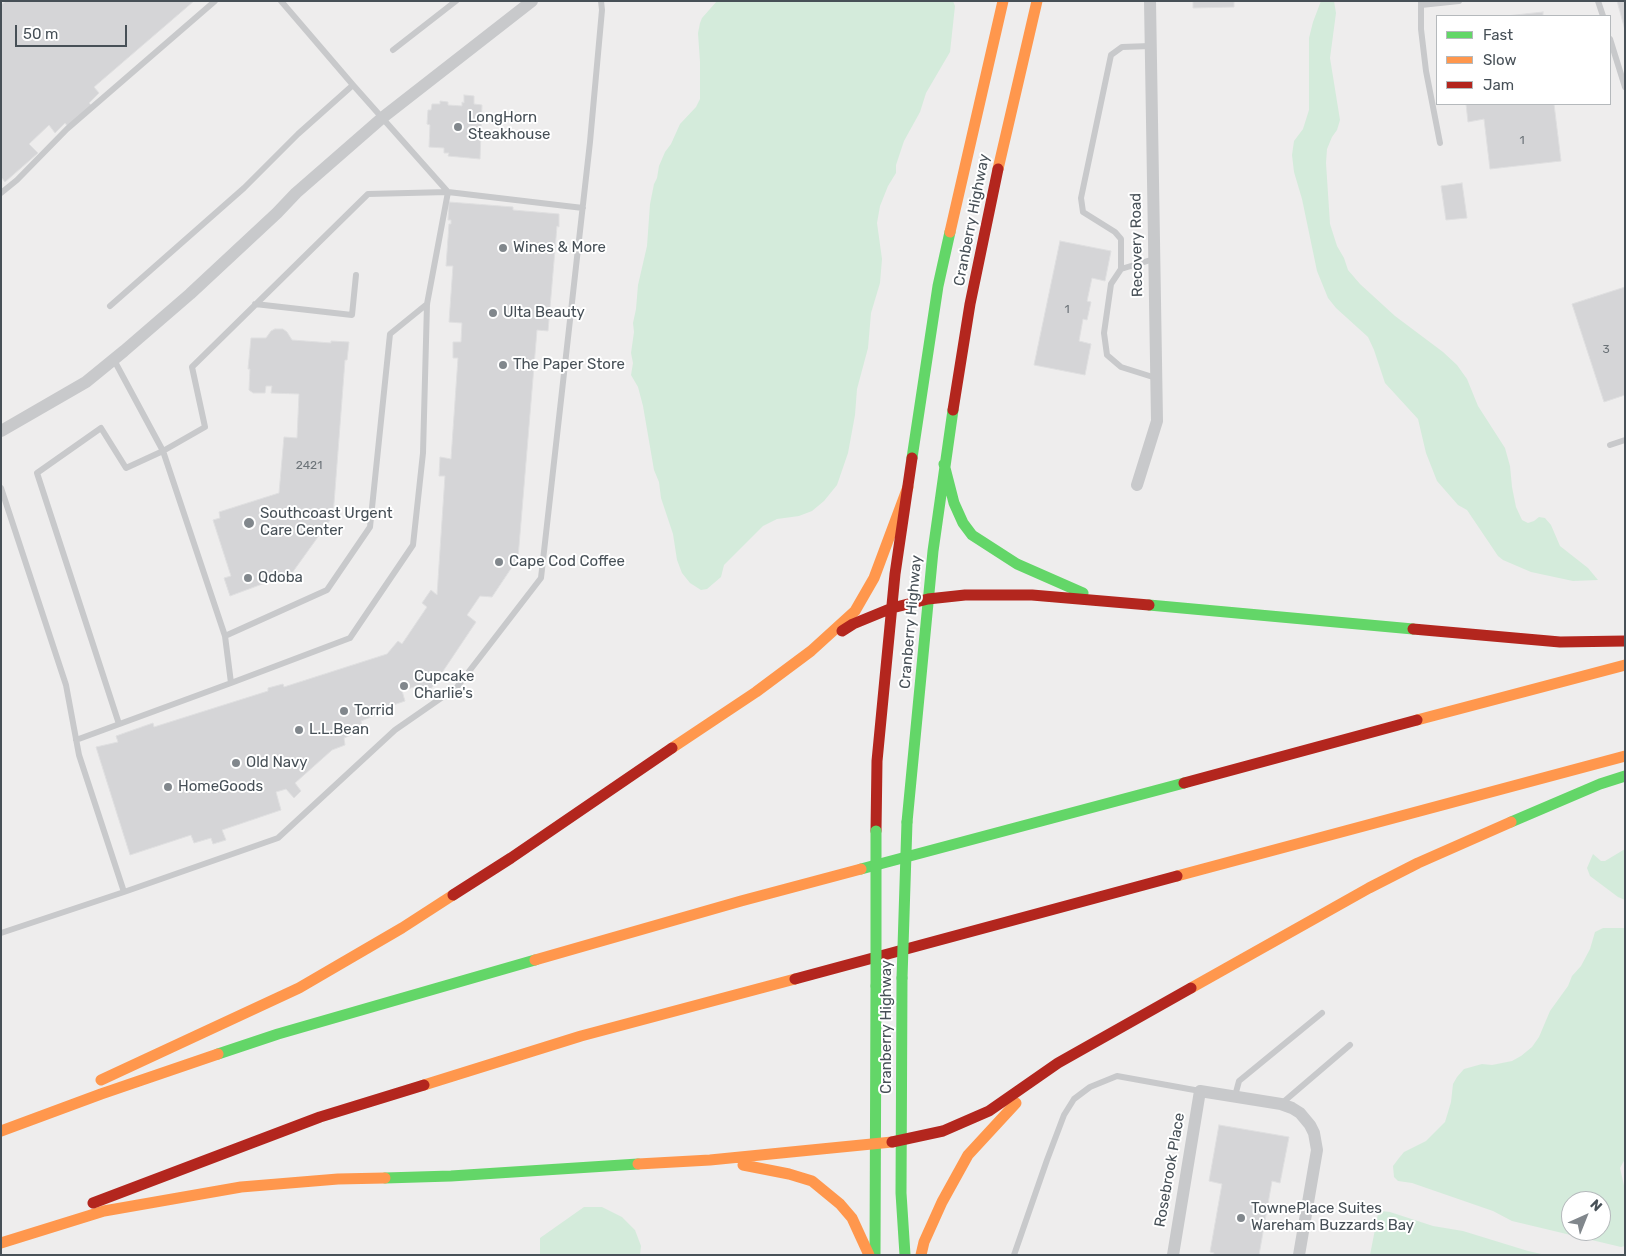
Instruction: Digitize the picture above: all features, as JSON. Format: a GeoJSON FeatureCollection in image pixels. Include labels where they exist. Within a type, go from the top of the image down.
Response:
{"type":"FeatureCollection","features":[{"type":"Feature","properties":{"kind":"main road","name":"Cranberry Highway"},"geometry":{"type":"LineString","coordinates":[[875,1255],[877,760],[895,574],[938,286],[1003,1]]}},
{"type":"Feature","properties":{"kind":"main road","name":"Cranberry Highway"},"geometry":{"type":"LineString","coordinates":[[905,1255],[901,1193],[902,978],[907,822],[932,551],[970,304],[994,185],[1037,1]]}},
{"type":"Feature","properties":{"kind":"main road"},"geometry":{"type":"LineString","coordinates":[[944,464],[954,503],[963,523],[972,534],[984,544],[1017,564],[1100,600]]}},
{"type":"Feature","properties":{"kind":"main road"},"geometry":{"type":"LineString","coordinates":[[811,652],[855,610],[874,578],[908,487]]}},
{"type":"Feature","properties":{"kind":"main road"},"geometry":{"type":"LineString","coordinates":[[1,1131],[87,1087],[299,988],[402,928],[511,858],[853,624],[892,608],[928,599],[965,595],[1032,594],[1560,642],[1625,641]]}},
{"type":"Feature","properties":{"kind":"main road"},"geometry":{"type":"LineString","coordinates":[[1,1131],[101,1094],[278,1034],[494,971],[741,901],[1625,665]]}},
{"type":"Feature","properties":{"kind":"main road"},"geometry":{"type":"LineString","coordinates":[[1,1242],[140,1185],[320,1117],[581,1036],[1625,756]]}},
{"type":"Feature","properties":{"kind":"main road"},"geometry":{"type":"LineString","coordinates":[[1,1242],[104,1211],[241,1187],[338,1179],[451,1176],[710,1160],[902,1141],[943,1131],[988,1111],[1058,1063],[1261,948],[1418,863],[1516,819],[1625,776]]}},
{"type":"Feature","properties":{"kind":"main road"},"geometry":{"type":"LineString","coordinates":[[921,1255],[924,1242],[942,1202],[968,1155],[1002,1117],[1058,1063]]}},
{"type":"Feature","properties":{"kind":"main road"},"geometry":{"type":"LineString","coordinates":[[710,1160],[789,1174],[812,1181],[840,1204],[852,1218],[869,1255]]}},
{"type":"Feature","properties":{"kind":"street"},"geometry":{"type":"LineString","coordinates":[[1,431],[86,382],[114,360],[190,294],[296,193],[382,118],[532,1]]}},
{"type":"Feature","properties":{"kind":"street","name":"Recovery Road"},"geometry":{"type":"LineString","coordinates":[[1137,485],[1157,421],[1150,1]]}},
{"type":"Feature","properties":{"kind":"street"},"geometry":{"type":"LineString","coordinates":[[1200,1091],[1280,1104],[1292,1108],[1305,1118],[1314,1133],[1316,1158],[1299,1255]]}},
{"type":"Feature","properties":{"kind":"street","name":"Rosebrook Place"},"geometry":{"type":"LineString","coordinates":[[1172,1255],[1200,1091]]}},
{"type":"Feature","properties":{"kind":"lane"},"geometry":{"type":"LineString","coordinates":[[1,193],[18,180],[67,129],[215,1]]}},
{"type":"Feature","properties":{"kind":"lane"},"geometry":{"type":"LineString","coordinates":[[281,1],[448,192]]}},
{"type":"Feature","properties":{"kind":"lane"},"geometry":{"type":"LineString","coordinates":[[393,50],[456,1]]}},
{"type":"Feature","properties":{"kind":"lane"},"geometry":{"type":"LineString","coordinates":[[1,933],[278,838],[395,730],[457,687],[541,578],[583,208],[599,48],[601,1]]}},
{"type":"Feature","properties":{"kind":"lane"},"geometry":{"type":"LineString","coordinates":[[1440,143],[1426,72],[1421,29],[1421,3],[1459,1]]}},
{"type":"Feature","properties":{"kind":"lane"},"geometry":{"type":"LineString","coordinates":[[1598,1],[1602,15]]}},
{"type":"Feature","properties":{"kind":"lane"},"geometry":{"type":"LineString","coordinates":[[1611,42],[1625,87]]}},
{"type":"Feature","properties":{"kind":"lane"},"geometry":{"type":"LineString","coordinates":[[1122,270],[1121,239],[1115,232],[1083,212],[1081,198],[1111,55],[1122,47],[1150,46]]}},
{"type":"Feature","properties":{"kind":"lane"},"geometry":{"type":"LineString","coordinates":[[110,306],[244,188],[298,134],[353,85]]}},
{"type":"Feature","properties":{"kind":"lane"},"geometry":{"type":"LineString","coordinates":[[76,740],[350,638],[413,545],[423,452],[427,304],[448,192]]}},
{"type":"Feature","properties":{"kind":"lane"},"geometry":{"type":"LineString","coordinates":[[119,724],[37,473],[101,428],[126,468],[163,452],[205,427],[192,367],[368,194],[448,192],[583,208]]}},
{"type":"Feature","properties":{"kind":"lane"},"geometry":{"type":"LineString","coordinates":[[1154,259],[1122,270],[1111,284],[1104,333],[1107,355],[1121,367],[1156,378]]}},
{"type":"Feature","properties":{"kind":"lane"},"geometry":{"type":"LineString","coordinates":[[256,304],[352,315],[356,275]]}},
{"type":"Feature","properties":{"kind":"lane"},"geometry":{"type":"LineString","coordinates":[[225,636],[327,590],[370,527],[390,334],[427,304]]}},
{"type":"Feature","properties":{"kind":"lane"},"geometry":{"type":"LineString","coordinates":[[114,360],[163,452],[225,636],[231,683]]}},
{"type":"Feature","properties":{"kind":"lane"},"geometry":{"type":"LineString","coordinates":[[1610,445],[1625,440]]}},
{"type":"Feature","properties":{"kind":"lane"},"geometry":{"type":"LineString","coordinates":[[1,488],[64,680],[79,755],[124,892]]}},
{"type":"Feature","properties":{"kind":"lane"},"geometry":{"type":"LineString","coordinates":[[1235,1096],[1239,1081],[1322,1013]]}},
{"type":"Feature","properties":{"kind":"lane"},"geometry":{"type":"LineString","coordinates":[[1280,1104],[1350,1045]]}},
{"type":"Feature","properties":{"kind":"lane"},"geometry":{"type":"LineString","coordinates":[[1014,1255],[1064,1115],[1074,1099],[1090,1087],[1117,1076],[1200,1091]]}},
{"type":"Feature","properties":{"kind":"green space"},"geometry":{"type":"Polygon","coordinates":[[[717,1],[953,1],[955,6],[950,52],[926,93],[920,112],[904,141],[896,165],[896,173],[888,186],[880,206],[877,223],[882,259],[880,283],[871,313],[868,348],[857,389],[855,415],[848,453],[837,485],[824,501],[812,511],[799,516],[777,519],[763,526],[724,565],[721,577],[707,589],[701,590],[690,583],[682,573],[677,560],[673,534],[654,470],[643,406],[638,387],[631,375],[633,363],[631,353],[638,285],[647,246],[650,204],[654,184],[665,152],[671,144],[680,124],[696,107],[700,99],[698,33],[702,18],[717,1]]]}},
{"type":"Feature","properties":{"kind":"green space"},"geometry":{"type":"Polygon","coordinates":[[[1321,1],[1334,1],[1336,13],[1330,58],[1340,120],[1327,149],[1326,163],[1330,224],[1348,270],[1360,284],[1395,316],[1443,352],[1457,365],[1467,379],[1478,406],[1505,448],[1510,466],[1516,507],[1522,520],[1528,523],[1539,517],[1545,518],[1551,525],[1560,546],[1588,568],[1598,580],[1573,581],[1531,572],[1498,556],[1467,510],[1458,505],[1437,481],[1426,453],[1418,419],[1385,383],[1368,337],[1336,308],[1328,298],[1317,271],[1302,199],[1294,172],[1292,155],[1294,141],[1303,129],[1309,110],[1309,38],[1321,1]]]}},
{"type":"Feature","properties":{"kind":"green space"},"geometry":{"type":"Polygon","coordinates":[[[1625,849],[1625,900],[1590,876],[1587,868],[1593,854],[1601,861],[1605,861],[1625,849]]]}},
{"type":"Feature","properties":{"kind":"green space"},"geometry":{"type":"Polygon","coordinates":[[[1603,928],[1625,928],[1625,1159],[1620,1168],[1625,1190],[1625,1246],[1621,1247],[1596,1241],[1611,1241],[1611,1191],[1561,1191],[1561,1233],[1512,1221],[1493,1211],[1412,1183],[1398,1181],[1394,1177],[1393,1166],[1404,1152],[1426,1141],[1445,1122],[1451,1102],[1453,1084],[1457,1077],[1464,1069],[1482,1064],[1492,1065],[1512,1061],[1532,1047],[1539,1037],[1550,1011],[1568,986],[1572,976],[1581,966],[1590,949],[1595,932],[1603,928]]]}},
{"type":"Feature","properties":{"kind":"green space"},"geometry":{"type":"Polygon","coordinates":[[[584,1207],[602,1207],[622,1217],[635,1230],[641,1246],[640,1255],[540,1255],[540,1238],[584,1207]]]}},
{"type":"Feature","properties":{"kind":"green space"},"geometry":{"type":"Polygon","coordinates":[[[1381,1211],[1390,1212],[1433,1226],[1463,1231],[1546,1255],[1370,1255],[1378,1214],[1381,1211]]]}},
{"type":"Feature","properties":{"kind":"building"},"geometry":{"type":"Polygon","coordinates":[[[6,1],[194,1],[94,87],[99,93],[89,103],[92,106],[68,127],[65,123],[55,133],[49,125],[29,144],[38,153],[5,182],[1,177],[1,5],[6,1]]]}},
{"type":"Feature","properties":{"kind":"building"},"geometry":{"type":"Polygon","coordinates":[[[1193,1],[1234,1],[1234,7],[1193,8],[1193,1]]]}},
{"type":"Feature","properties":{"kind":"building"},"geometry":{"type":"Polygon","coordinates":[[[1617,1],[1625,1],[1625,30],[1617,1]]]}},
{"type":"Feature","properties":{"kind":"building"},"geometry":{"type":"Polygon","coordinates":[[[1543,12],[1543,15],[1515,15],[1543,12]]]}},
{"type":"Feature","properties":{"kind":"building"},"geometry":{"type":"Polygon","coordinates":[[[464,95],[474,96],[474,104],[482,105],[480,159],[448,156],[449,153],[444,153],[444,148],[429,147],[430,125],[427,124],[428,110],[431,110],[432,104],[440,104],[440,101],[448,102],[448,105],[462,106],[464,95]]]}},
{"type":"Feature","properties":{"kind":"building"},"geometry":{"type":"Polygon","coordinates":[[[1466,105],[1554,105],[1561,161],[1490,169],[1484,119],[1468,122],[1466,105]]]}},
{"type":"Feature","properties":{"kind":"building"},"geometry":{"type":"Polygon","coordinates":[[[1462,183],[1467,218],[1446,220],[1441,186],[1462,183]]]}},
{"type":"Feature","properties":{"kind":"building"},"geometry":{"type":"Polygon","coordinates":[[[449,202],[513,207],[513,210],[559,214],[548,331],[537,330],[518,558],[492,597],[480,596],[467,615],[476,622],[429,692],[420,685],[402,691],[405,701],[376,711],[376,715],[361,721],[362,726],[355,729],[356,733],[344,738],[345,745],[332,750],[295,783],[301,791],[294,798],[286,789],[276,792],[281,810],[222,830],[226,840],[213,844],[211,838],[194,843],[191,835],[130,855],[96,747],[118,742],[116,736],[153,723],[154,727],[268,691],[268,688],[283,684],[284,687],[387,654],[398,641],[402,644],[427,607],[422,603],[431,590],[437,595],[445,476],[439,476],[440,457],[451,459],[458,358],[453,358],[453,342],[461,342],[462,323],[449,322],[453,266],[446,266],[449,224],[451,224],[451,220],[448,220],[449,202]]]}},
{"type":"Feature","properties":{"kind":"building"},"geometry":{"type":"Polygon","coordinates":[[[1060,241],[1111,251],[1105,281],[1092,278],[1087,301],[1091,302],[1087,320],[1083,319],[1079,341],[1091,344],[1085,375],[1034,365],[1060,241]]]}},
{"type":"Feature","properties":{"kind":"building"},"geometry":{"type":"Polygon","coordinates":[[[1625,287],[1625,395],[1604,402],[1572,304],[1625,287]]]}},
{"type":"Feature","properties":{"kind":"building"},"geometry":{"type":"Polygon","coordinates":[[[275,329],[283,329],[292,340],[331,343],[331,341],[349,342],[347,360],[345,360],[333,516],[292,573],[230,596],[224,578],[231,576],[213,520],[220,518],[219,512],[279,493],[284,437],[297,438],[299,394],[271,393],[272,386],[266,386],[265,393],[253,393],[249,390],[250,369],[248,369],[251,338],[266,338],[275,329]]]}},
{"type":"Feature","properties":{"kind":"building","name":"TownePlace Suites Wareham Buzzards Bay"},"geometry":{"type":"Polygon","coordinates":[[[1219,1125],[1289,1137],[1280,1183],[1272,1181],[1259,1255],[1214,1255],[1214,1253],[1210,1252],[1222,1184],[1209,1181],[1219,1125]]]}},
{"type":"Feature","properties":{"kind":"traffic: fast"},"geometry":{"type":"LineString","coordinates":[[912,458],[938,286],[950,232]]}},
{"type":"Feature","properties":{"kind":"traffic: fast"},"geometry":{"type":"LineString","coordinates":[[907,822],[933,551],[953,410]]}},
{"type":"Feature","properties":{"kind":"traffic: fast"},"geometry":{"type":"LineString","coordinates":[[944,464],[954,503],[963,523],[972,535],[1017,564],[1083,593]]}},
{"type":"Feature","properties":{"kind":"traffic: fast"},"geometry":{"type":"LineString","coordinates":[[1149,605],[1413,629]]}},
{"type":"Feature","properties":{"kind":"traffic: fast"},"geometry":{"type":"LineString","coordinates":[[1511,822],[1600,784],[1625,776]]}},
{"type":"Feature","properties":{"kind":"traffic: fast"},"geometry":{"type":"LineString","coordinates":[[861,869],[1184,783]]}},
{"type":"Feature","properties":{"kind":"traffic: fast"},"geometry":{"type":"LineString","coordinates":[[902,978],[907,822]]}},
{"type":"Feature","properties":{"kind":"traffic: fast"},"geometry":{"type":"LineString","coordinates":[[876,831],[876,986]]}},
{"type":"Feature","properties":{"kind":"traffic: fast"},"geometry":{"type":"LineString","coordinates":[[218,1054],[278,1034],[535,960]]}},
{"type":"Feature","properties":{"kind":"traffic: fast"},"geometry":{"type":"LineString","coordinates":[[902,978],[901,1193],[905,1255]]}},
{"type":"Feature","properties":{"kind":"traffic: fast"},"geometry":{"type":"LineString","coordinates":[[875,1255],[876,986]]}},
{"type":"Feature","properties":{"kind":"traffic: fast"},"geometry":{"type":"LineString","coordinates":[[385,1178],[451,1176],[638,1164]]}},
{"type":"Feature","properties":{"kind":"traffic: slow"},"geometry":{"type":"LineString","coordinates":[[950,232],[1003,1]]}},
{"type":"Feature","properties":{"kind":"traffic: slow"},"geometry":{"type":"LineString","coordinates":[[998,169],[1037,1]]}},
{"type":"Feature","properties":{"kind":"traffic: slow"},"geometry":{"type":"LineString","coordinates":[[672,748],[756,692],[811,651],[855,611],[874,578],[908,487]]}},
{"type":"Feature","properties":{"kind":"traffic: slow"},"geometry":{"type":"LineString","coordinates":[[1417,720],[1625,665]]}},
{"type":"Feature","properties":{"kind":"traffic: slow"},"geometry":{"type":"LineString","coordinates":[[1177,876],[1625,756]]}},
{"type":"Feature","properties":{"kind":"traffic: slow"},"geometry":{"type":"LineString","coordinates":[[1191,988],[1369,888],[1418,863],[1511,822]]}},
{"type":"Feature","properties":{"kind":"traffic: slow"},"geometry":{"type":"LineString","coordinates":[[535,960],[861,869]]}},
{"type":"Feature","properties":{"kind":"traffic: slow"},"geometry":{"type":"LineString","coordinates":[[101,1080],[299,988],[402,928],[453,895]]}},
{"type":"Feature","properties":{"kind":"traffic: slow"},"geometry":{"type":"LineString","coordinates":[[424,1085],[581,1036],[795,979]]}},
{"type":"Feature","properties":{"kind":"traffic: slow"},"geometry":{"type":"LineString","coordinates":[[1,1131],[218,1054]]}},
{"type":"Feature","properties":{"kind":"traffic: slow"},"geometry":{"type":"LineString","coordinates":[[921,1255],[924,1242],[942,1202],[968,1155],[1016,1103]]}},
{"type":"Feature","properties":{"kind":"traffic: slow"},"geometry":{"type":"LineString","coordinates":[[638,1164],[710,1160],[892,1142]]}},
{"type":"Feature","properties":{"kind":"traffic: slow"},"geometry":{"type":"LineString","coordinates":[[743,1165],[789,1174],[812,1181],[840,1204],[852,1218],[869,1255]]}},
{"type":"Feature","properties":{"kind":"traffic: slow"},"geometry":{"type":"LineString","coordinates":[[1,1243],[104,1211],[241,1187],[338,1179],[385,1178]]}},
{"type":"Feature","properties":{"kind":"traffic: jam"},"geometry":{"type":"LineString","coordinates":[[953,410],[970,304],[998,169]]}},
{"type":"Feature","properties":{"kind":"traffic: jam"},"geometry":{"type":"LineString","coordinates":[[876,831],[877,761],[895,574],[912,458]]}},
{"type":"Feature","properties":{"kind":"traffic: jam"},"geometry":{"type":"LineString","coordinates":[[842,631],[853,624],[892,608],[928,599],[965,595],[1032,595],[1149,605]]}},
{"type":"Feature","properties":{"kind":"traffic: jam"},"geometry":{"type":"LineString","coordinates":[[1413,629],[1560,642],[1625,641]]}},
{"type":"Feature","properties":{"kind":"traffic: jam"},"geometry":{"type":"LineString","coordinates":[[1184,783],[1417,720]]}},
{"type":"Feature","properties":{"kind":"traffic: jam"},"geometry":{"type":"LineString","coordinates":[[453,895],[511,858],[672,748]]}},
{"type":"Feature","properties":{"kind":"traffic: jam"},"geometry":{"type":"LineString","coordinates":[[795,979],[1177,876]]}},
{"type":"Feature","properties":{"kind":"traffic: jam"},"geometry":{"type":"LineString","coordinates":[[892,1142],[943,1131],[989,1111],[1058,1063],[1191,988]]}},
{"type":"Feature","properties":{"kind":"traffic: jam"},"geometry":{"type":"LineString","coordinates":[[93,1203],[320,1117],[424,1085]]}},
{"type":"Feature","properties":{"kind":"place","name":"LongHorn Steakhouse"},"geometry":{"type":"Point","coordinates":[458,127]}},
{"type":"Feature","properties":{"kind":"place","name":"Wines & More"},"geometry":{"type":"Point","coordinates":[503,248]}},
{"type":"Feature","properties":{"kind":"place","name":"Ulta Beauty"},"geometry":{"type":"Point","coordinates":[493,313]}},
{"type":"Feature","properties":{"kind":"place","name":"The Paper Store"},"geometry":{"type":"Point","coordinates":[503,365]}},
{"type":"Feature","properties":{"kind":"place","name":"Southcoast Urgent Care Center"},"geometry":{"type":"Point","coordinates":[249,523]}},
{"type":"Feature","properties":{"kind":"place","name":"Cape Cod Coffee"},"geometry":{"type":"Point","coordinates":[499,562]}},
{"type":"Feature","properties":{"kind":"place","name":"Qdoba"},"geometry":{"type":"Point","coordinates":[248,578]}},
{"type":"Feature","properties":{"kind":"place","name":"Cupcake Charlie's"},"geometry":{"type":"Point","coordinates":[404,686]}},
{"type":"Feature","properties":{"kind":"place","name":"Torrid"},"geometry":{"type":"Point","coordinates":[344,711]}},
{"type":"Feature","properties":{"kind":"place","name":"L.L.Bean"},"geometry":{"type":"Point","coordinates":[299,730]}},
{"type":"Feature","properties":{"kind":"place","name":"Old Navy"},"geometry":{"type":"Point","coordinates":[236,763]}},
{"type":"Feature","properties":{"kind":"place","name":"HomeGoods"},"geometry":{"type":"Point","coordinates":[168,787]}},
{"type":"Feature","properties":{"kind":"place","name":"TownePlace Suites Wareham Buzzards Bay"},"geometry":{"type":"Point","coordinates":[1241,1218]}}]}
